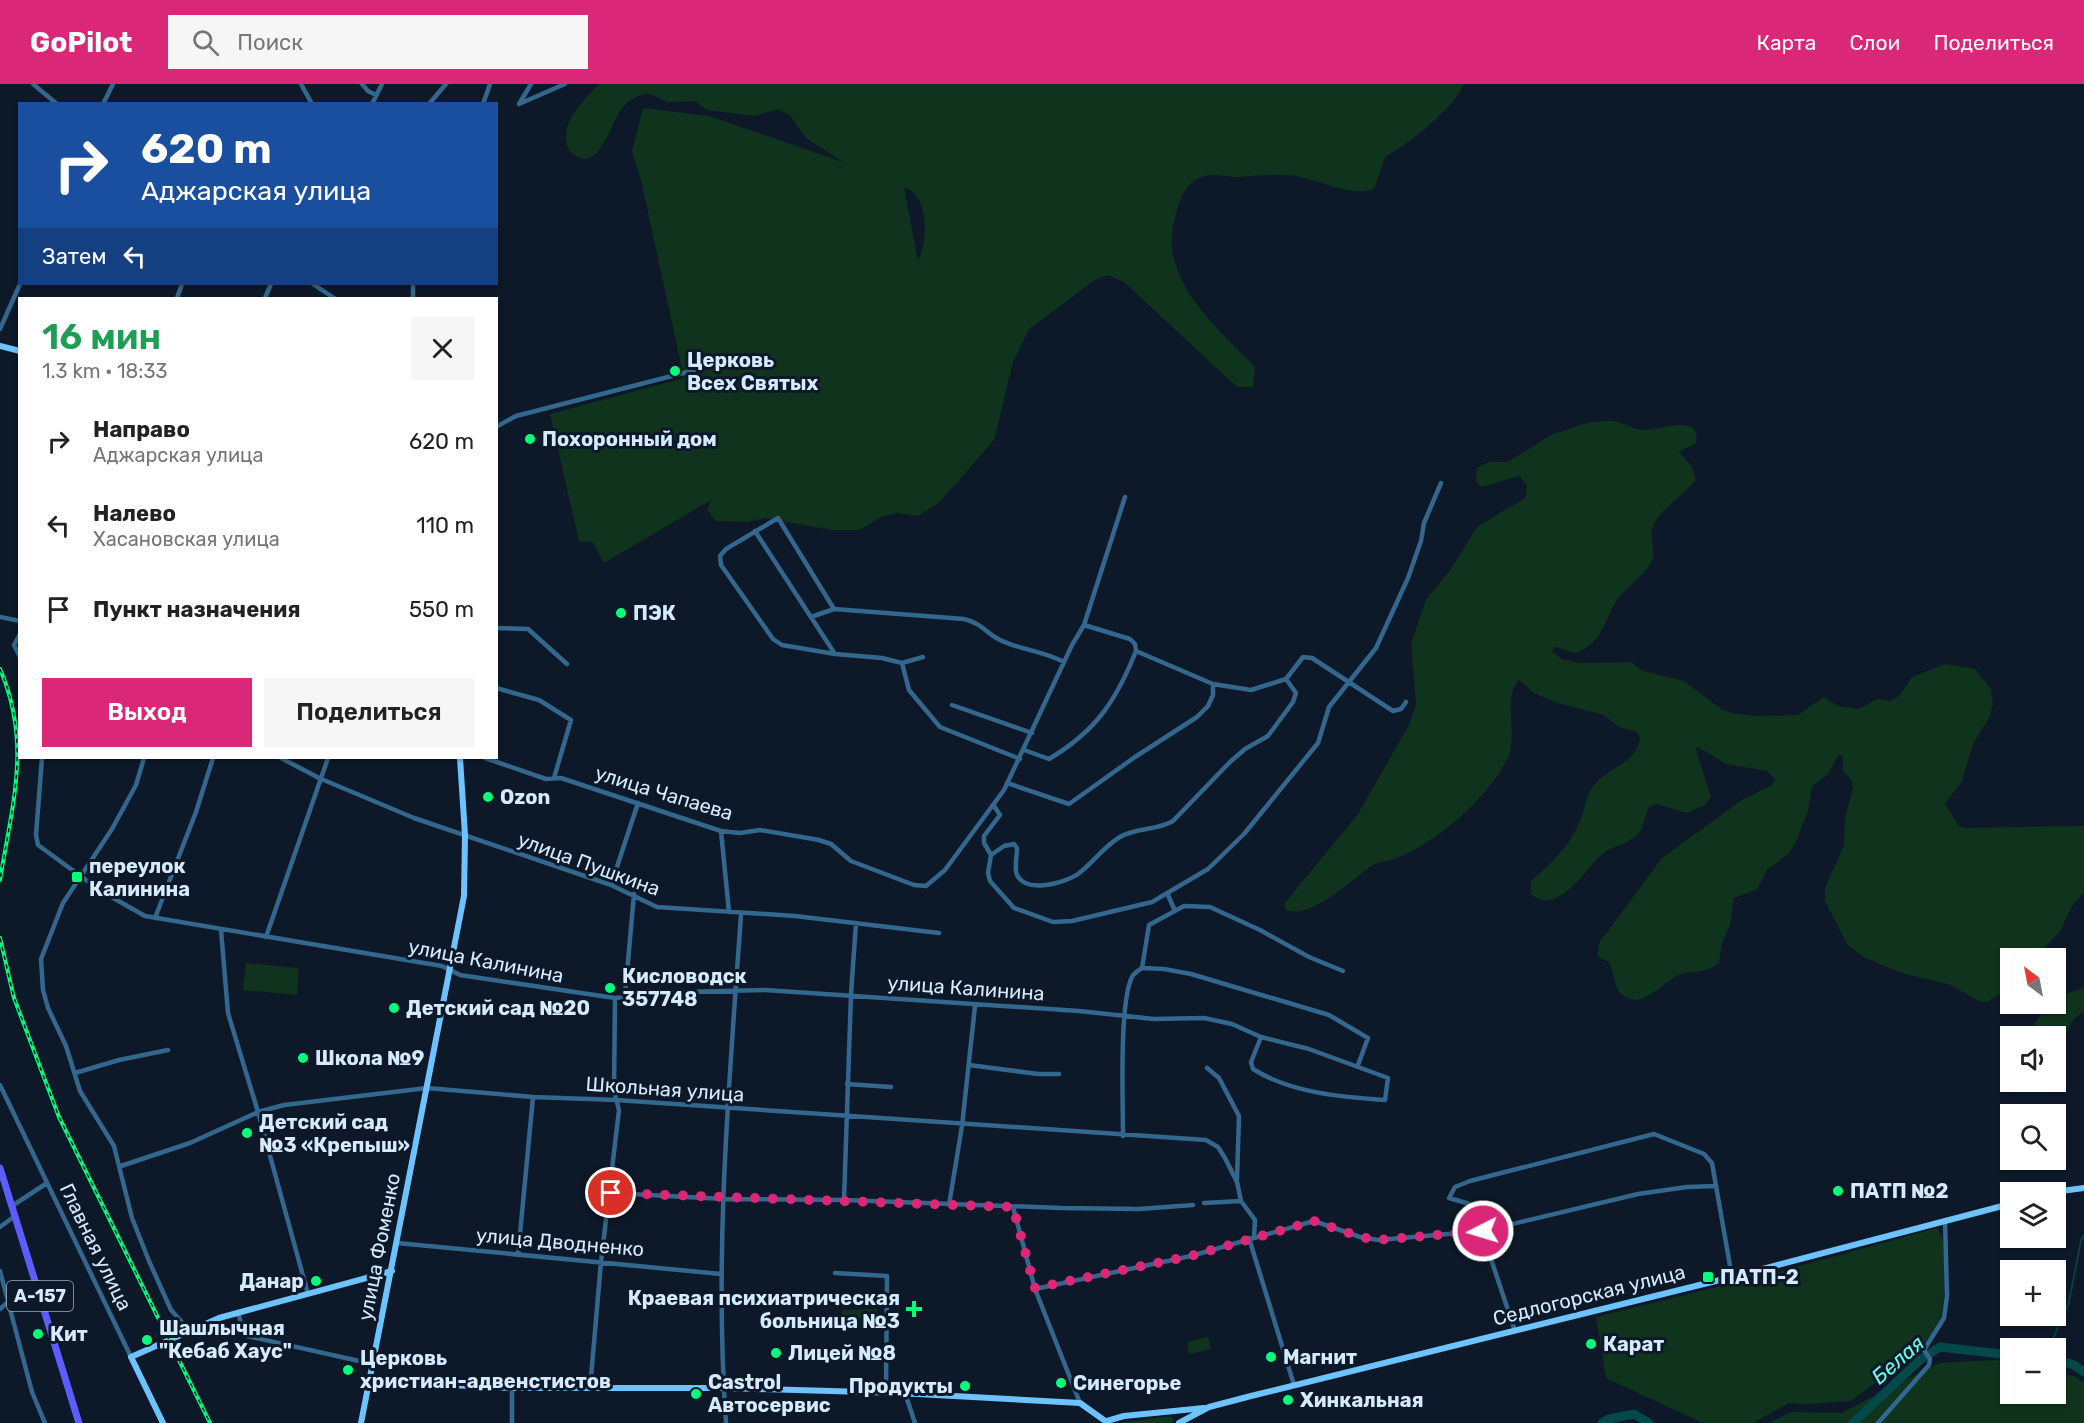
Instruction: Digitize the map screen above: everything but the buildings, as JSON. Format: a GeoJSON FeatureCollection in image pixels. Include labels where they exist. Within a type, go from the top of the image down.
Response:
{"type":"FeatureCollection","features":[{"type":"Feature","properties":{"kind":"main road"},"geometry":{"type":"LineString","coordinates":[[0,346],[18,350]]}},
{"type":"Feature","properties":{"kind":"main road","name":"улица Фоменко"},"geometry":{"type":"LineString","coordinates":[[361,1423],[464,896],[465,836],[460,759]]}},
{"type":"Feature","properties":{"kind":"main road","name":"А-157"},"geometry":{"type":"LineString","coordinates":[[0,1168],[79,1423]]}},
{"type":"Feature","properties":{"kind":"main road"},"geometry":{"type":"LineString","coordinates":[[2066,1190],[2082,1188]]}},
{"type":"Feature","properties":{"kind":"main road","name":"Седлогорская улица"},"geometry":{"type":"LineString","coordinates":[[1179,1423],[1209,1407],[2000,1207]]}},
{"type":"Feature","properties":{"kind":"main road"},"geometry":{"type":"LineString","coordinates":[[131,1356],[189,1330],[238,1312],[392,1271]]}},
{"type":"Feature","properties":{"kind":"main road","name":"Главная улица"},"geometry":{"type":"LineString","coordinates":[[131,1356],[163,1423]]}},
{"type":"Feature","properties":{"kind":"main road"},"geometry":{"type":"LineString","coordinates":[[370,1381],[512,1388],[723,1388],[905,1393],[1080,1403],[1108,1422],[1124,1416],[1209,1407]]}},
{"type":"Feature","properties":{"kind":"street"},"geometry":{"type":"LineString","coordinates":[[33,84],[55,102]]}},
{"type":"Feature","properties":{"kind":"street"},"geometry":{"type":"LineString","coordinates":[[104,102],[113,84]]}},
{"type":"Feature","properties":{"kind":"street"},"geometry":{"type":"LineString","coordinates":[[301,84],[311,102]]}},
{"type":"Feature","properties":{"kind":"street"},"geometry":{"type":"LineString","coordinates":[[362,84],[376,95]]}},
{"type":"Feature","properties":{"kind":"street"},"geometry":{"type":"LineString","coordinates":[[373,102],[382,84]]}},
{"type":"Feature","properties":{"kind":"street"},"geometry":{"type":"LineString","coordinates":[[431,102],[446,84]]}},
{"type":"Feature","properties":{"kind":"street"},"geometry":{"type":"LineString","coordinates":[[484,102],[490,84]]}},
{"type":"Feature","properties":{"kind":"street"},"geometry":{"type":"LineString","coordinates":[[531,84],[519,104],[566,84]]}},
{"type":"Feature","properties":{"kind":"street"},"geometry":{"type":"LineString","coordinates":[[0,328],[20,285]]}},
{"type":"Feature","properties":{"kind":"street"},"geometry":{"type":"LineString","coordinates":[[314,285],[332,297]]}},
{"type":"Feature","properties":{"kind":"street"},"geometry":{"type":"LineString","coordinates":[[498,426],[516,416],[703,368]]}},
{"type":"Feature","properties":{"kind":"street"},"geometry":{"type":"LineString","coordinates":[[994,806],[999,815],[984,836],[984,843],[991,855],[988,873],[999,892],[1014,908],[1053,922],[1072,921],[1128,909],[1168,895],[1208,870],[1244,834],[1318,743],[1329,707],[1354,678],[1385,633],[1397,598],[1408,579],[1421,541],[1424,524],[1440,483]]}},
{"type":"Feature","properties":{"kind":"street","name":"улица Чапаева"},"geometry":{"type":"LineString","coordinates":[[488,759],[546,779],[554,778],[638,803],[722,831],[740,834],[760,830],[796,839],[819,840],[831,844],[851,861],[914,885],[926,886],[945,870],[994,806],[1020,759],[1064,662],[1084,625],[1125,498]]}},
{"type":"Feature","properties":{"kind":"street"},"geometry":{"type":"LineString","coordinates":[[834,609],[778,518],[726,549],[720,556],[721,565],[773,639],[782,645],[835,654],[882,658],[902,663],[923,657]]}},
{"type":"Feature","properties":{"kind":"street"},"geometry":{"type":"LineString","coordinates":[[755,531],[835,654]]}},
{"type":"Feature","properties":{"kind":"street"},"geometry":{"type":"LineString","coordinates":[[811,617],[834,609],[972,621],[982,625],[999,640],[1044,653],[1064,662]]}},
{"type":"Feature","properties":{"kind":"street"},"geometry":{"type":"LineString","coordinates":[[0,617],[18,621]]}},
{"type":"Feature","properties":{"kind":"street"},"geometry":{"type":"LineString","coordinates":[[1024,750],[1049,759],[1091,730],[1109,708],[1136,651],[1135,644],[1130,639],[1084,625]]}},
{"type":"Feature","properties":{"kind":"street"},"geometry":{"type":"LineString","coordinates":[[498,628],[528,629],[567,664]]}},
{"type":"Feature","properties":{"kind":"street"},"geometry":{"type":"LineString","coordinates":[[18,638],[14,645],[18,653]]}},
{"type":"Feature","properties":{"kind":"street"},"geometry":{"type":"LineString","coordinates":[[1136,651],[1213,684],[1251,690],[1286,679],[1303,657],[1308,657],[1393,711],[1401,709],[1406,702]]}},
{"type":"Feature","properties":{"kind":"street"},"geometry":{"type":"LineString","coordinates":[[902,663],[909,690],[940,727],[1020,759]]}},
{"type":"Feature","properties":{"kind":"street"},"geometry":{"type":"LineString","coordinates":[[991,855],[1004,846],[1014,844],[1017,848],[1016,868],[1022,881],[1032,885],[1055,883],[1084,870],[1118,838],[1133,831],[1162,827],[1173,821],[1245,749],[1268,736],[1293,702],[1296,693],[1286,679]]}},
{"type":"Feature","properties":{"kind":"street"},"geometry":{"type":"LineString","coordinates":[[1007,783],[1069,804],[1197,717],[1211,700],[1213,684]]}},
{"type":"Feature","properties":{"kind":"street"},"geometry":{"type":"LineString","coordinates":[[498,689],[540,700],[571,720],[554,778]]}},
{"type":"Feature","properties":{"kind":"street"},"geometry":{"type":"LineString","coordinates":[[952,705],[1032,733]]}},
{"type":"Feature","properties":{"kind":"street","name":"улица Калинина"},"geometry":{"type":"LineString","coordinates":[[42,759],[36,835],[38,845],[82,877],[136,911],[155,918],[440,966],[460,975],[615,998],[625,995],[736,990],[851,994],[1154,1019],[1204,1018],[1232,1024],[1261,1037],[1358,1065],[1388,1078],[1385,1100],[1331,1095],[1278,1082],[1253,1069],[1251,1062],[1261,1037]]}},
{"type":"Feature","properties":{"kind":"street"},"geometry":{"type":"LineString","coordinates":[[144,759],[136,785],[82,877],[72,886],[63,903],[41,959],[43,990],[48,1008],[66,1046],[80,1091],[114,1146],[121,1166],[132,1218],[149,1261],[171,1310],[189,1330]]}},
{"type":"Feature","properties":{"kind":"street"},"geometry":{"type":"LineString","coordinates":[[155,918],[196,812],[213,759]]}},
{"type":"Feature","properties":{"kind":"street","name":"улица Пушкина"},"geometry":{"type":"LineString","coordinates":[[283,759],[319,778],[414,818],[611,885],[634,894],[657,907],[729,912],[741,915],[795,916],[939,933]]}},
{"type":"Feature","properties":{"kind":"street"},"geometry":{"type":"LineString","coordinates":[[266,937],[319,778],[328,759]]}},
{"type":"Feature","properties":{"kind":"street"},"geometry":{"type":"LineString","coordinates":[[611,885],[638,803]]}},
{"type":"Feature","properties":{"kind":"street"},"geometry":{"type":"LineString","coordinates":[[722,831],[729,912]]}},
{"type":"Feature","properties":{"kind":"street"},"geometry":{"type":"LineString","coordinates":[[625,995],[634,894]]}},
{"type":"Feature","properties":{"kind":"street"},"geometry":{"type":"LineString","coordinates":[[1168,895],[1175,911]]}},
{"type":"Feature","properties":{"kind":"street"},"geometry":{"type":"LineString","coordinates":[[1142,968],[1149,924],[1184,906],[1210,907],[1260,930],[1309,957],[1343,970]]}},
{"type":"Feature","properties":{"kind":"street"},"geometry":{"type":"LineString","coordinates":[[726,1423],[723,1388],[721,1274],[728,1108],[741,915]]}},
{"type":"Feature","properties":{"kind":"street"},"geometry":{"type":"LineString","coordinates":[[844,1200],[845,1117],[856,923]]}},
{"type":"Feature","properties":{"kind":"street"},"geometry":{"type":"LineString","coordinates":[[222,930],[228,1013],[308,1294]]}},
{"type":"Feature","properties":{"kind":"street"},"geometry":{"type":"LineString","coordinates":[[1123,1136],[1125,1016],[1130,982],[1133,974],[1142,968],[1191,974],[1329,1015],[1368,1038],[1358,1065]]}},
{"type":"Feature","properties":{"kind":"street"},"geometry":{"type":"LineString","coordinates":[[590,1389],[601,1262],[611,1193],[619,1110],[614,1081],[615,998]]}},
{"type":"Feature","properties":{"kind":"street"},"geometry":{"type":"LineString","coordinates":[[949,1205],[962,1126],[975,1006]]}},
{"type":"Feature","properties":{"kind":"street"},"geometry":{"type":"LineString","coordinates":[[75,1073],[119,1060],[168,1050]]}},
{"type":"Feature","properties":{"kind":"street"},"geometry":{"type":"LineString","coordinates":[[969,1065],[1038,1074],[1059,1074]]}},
{"type":"Feature","properties":{"kind":"street"},"geometry":{"type":"LineString","coordinates":[[1207,1068],[1219,1078],[1239,1116],[1237,1182],[1241,1201],[1255,1220],[1251,1238],[1294,1385]]}},
{"type":"Feature","properties":{"kind":"street"},"geometry":{"type":"LineString","coordinates":[[847,1084],[891,1087]]}},
{"type":"Feature","properties":{"kind":"street","name":"Главная улица"},"geometry":{"type":"LineString","coordinates":[[0,1085],[131,1356]]}},
{"type":"Feature","properties":{"kind":"street","name":"Школьная улица"},"geometry":{"type":"LineString","coordinates":[[121,1166],[190,1143],[258,1112],[284,1105],[427,1088],[962,1126],[1206,1140],[1218,1147],[1237,1182]]}},
{"type":"Feature","properties":{"kind":"street"},"geometry":{"type":"LineString","coordinates":[[518,1255],[533,1097]]}},
{"type":"Feature","properties":{"kind":"street"},"geometry":{"type":"LineString","coordinates":[[1515,1331],[1473,1205],[1449,1198],[1461,1183],[1654,1134],[1704,1154],[1712,1163],[1732,1276]]}},
{"type":"Feature","properties":{"kind":"street"},"geometry":{"type":"LineString","coordinates":[[12,1206],[47,1183]]}},
{"type":"Feature","properties":{"kind":"street"},"geometry":{"type":"LineString","coordinates":[[1035,1288],[1191,1256],[1314,1221],[1360,1237],[1378,1240],[1483,1231],[1638,1194],[1687,1187],[1716,1186]]}},
{"type":"Feature","properties":{"kind":"street"},"geometry":{"type":"LineString","coordinates":[[611,1193],[724,1199],[844,1200],[1013,1207],[1139,1209],[1193,1206]]}},
{"type":"Feature","properties":{"kind":"street"},"geometry":{"type":"LineString","coordinates":[[1204,1203],[1241,1201]]}},
{"type":"Feature","properties":{"kind":"street"},"geometry":{"type":"LineString","coordinates":[[1013,1207],[1035,1288],[1080,1403]]}},
{"type":"Feature","properties":{"kind":"street"},"geometry":{"type":"LineString","coordinates":[[0,1227],[15,1216]]}},
{"type":"Feature","properties":{"kind":"street"},"geometry":{"type":"LineString","coordinates":[[1878,1423],[1929,1365],[1930,1359],[1924,1350],[1944,1318],[1947,1296],[1945,1221]]}},
{"type":"Feature","properties":{"kind":"street","name":"улица Дводненко"},"geometry":{"type":"LineString","coordinates":[[397,1244],[721,1274]]}},
{"type":"Feature","properties":{"kind":"street"},"geometry":{"type":"LineString","coordinates":[[0,1270],[32,1392],[45,1423]]}},
{"type":"Feature","properties":{"kind":"street"},"geometry":{"type":"LineString","coordinates":[[835,1274],[887,1276],[886,1392]]}},
{"type":"Feature","properties":{"kind":"street"},"geometry":{"type":"LineString","coordinates":[[0,1309],[9,1301]]}},
{"type":"Feature","properties":{"kind":"street"},"geometry":{"type":"LineString","coordinates":[[238,1312],[244,1335],[359,1361],[366,1355],[374,1355]]}},
{"type":"Feature","properties":{"kind":"street"},"geometry":{"type":"LineString","coordinates":[[512,1388],[512,1423]]}},
{"type":"Feature","properties":{"kind":"street"},"geometry":{"type":"LineString","coordinates":[[905,1393],[915,1423]]}},
{"type":"Feature","properties":{"kind":"green space"},"geometry":{"type":"Polygon","coordinates":[[[599,84],[1464,84],[1440,115],[1385,157],[1374,189],[1354,191],[1288,175],[1236,177],[1214,175],[1197,179],[1185,190],[1174,222],[1172,243],[1175,264],[1195,302],[1255,366],[1253,387],[1237,387],[1124,282],[1108,275],[1095,280],[1029,329],[1013,362],[994,440],[939,503],[918,516],[897,513],[881,517],[860,530],[831,530],[765,518],[748,522],[716,521],[707,510],[711,500],[604,563],[592,542],[579,541],[550,414],[684,378],[641,180],[632,151],[643,108],[709,116],[843,162],[806,138],[790,115],[778,109],[755,116],[707,110],[695,101],[668,102],[647,93],[631,100],[623,107],[605,141],[593,156],[586,159],[578,157],[568,148],[567,130],[580,105],[599,84]],[[904,187],[918,261],[925,231],[919,200],[904,187]]]}},
{"type":"Feature","properties":{"kind":"green space"},"geometry":{"type":"Polygon","coordinates":[[[1608,421],[1615,421],[1641,430],[1687,426],[1693,428],[1696,434],[1696,443],[1679,452],[1692,467],[1696,479],[1667,507],[1653,526],[1654,554],[1650,564],[1620,596],[1594,641],[1576,652],[1554,647],[1552,651],[1562,659],[1579,663],[1631,662],[1643,671],[1684,681],[1721,709],[1756,716],[1798,715],[1824,697],[1838,706],[1859,709],[1877,699],[1890,701],[1899,696],[1912,677],[1945,664],[1975,669],[1991,689],[1993,703],[1990,716],[1973,744],[1962,781],[1945,804],[1958,825],[1964,828],[2084,826],[2084,893],[2072,906],[2060,931],[2044,948],[2000,948],[2000,994],[1987,1002],[1980,1002],[1951,985],[1898,972],[1862,956],[1847,944],[1825,901],[1825,888],[1844,845],[1845,818],[1853,788],[1852,781],[1843,771],[1843,757],[1839,754],[1828,774],[1812,787],[1808,811],[1795,844],[1788,854],[1766,871],[1758,889],[1734,898],[1730,925],[1722,943],[1719,963],[1709,969],[1679,975],[1638,1000],[1626,997],[1620,993],[1616,985],[1609,962],[1597,956],[1599,943],[1662,858],[1742,800],[1772,785],[1775,780],[1767,771],[1726,764],[1698,747],[1696,749],[1711,797],[1705,805],[1686,813],[1657,804],[1650,806],[1637,835],[1601,855],[1570,889],[1560,896],[1551,900],[1541,900],[1531,894],[1531,881],[1554,859],[1573,836],[1592,788],[1602,777],[1633,754],[1640,739],[1637,732],[1619,727],[1604,715],[1558,703],[1534,693],[1519,680],[1512,696],[1512,741],[1507,760],[1487,789],[1460,817],[1415,850],[1373,865],[1332,896],[1309,909],[1286,910],[1284,904],[1358,814],[1409,725],[1416,705],[1411,643],[1426,600],[1451,569],[1477,527],[1525,498],[1527,485],[1519,476],[1481,487],[1476,481],[1477,468],[1489,462],[1508,462],[1551,435],[1590,422],[1608,421]]]}},
{"type":"Feature","properties":{"kind":"green space"},"geometry":{"type":"Polygon","coordinates":[[[246,963],[299,968],[297,995],[243,990],[246,963]]]}},
{"type":"Feature","properties":{"kind":"green space"},"geometry":{"type":"Polygon","coordinates":[[[2084,987],[2084,1011],[2072,1021],[2066,1034],[2066,1026],[2033,1026],[2041,1014],[2066,1014],[2066,994],[2084,987]]]}},
{"type":"Feature","properties":{"kind":"green space"},"geometry":{"type":"Polygon","coordinates":[[[1937,1228],[1943,1239],[1944,1298],[1941,1317],[1935,1331],[1913,1355],[1851,1401],[1789,1403],[1753,1423],[1703,1423],[1606,1378],[1596,1317],[1778,1272],[1937,1228]]]}},
{"type":"Feature","properties":{"kind":"green space"},"geometry":{"type":"Polygon","coordinates":[[[877,1309],[878,1327],[842,1329],[842,1310],[877,1309]]]}},
{"type":"Feature","properties":{"kind":"green space"},"geometry":{"type":"Polygon","coordinates":[[[1208,1337],[1211,1349],[1189,1354],[1187,1342],[1208,1337]]]}},
{"type":"Feature","properties":{"kind":"green space"},"geometry":{"type":"Polygon","coordinates":[[[2000,1361],[2000,1404],[2066,1404],[2066,1375],[2074,1376],[2084,1383],[2084,1423],[1769,1423],[1791,1412],[1841,1413],[1939,1363],[2000,1361]]]}},
{"type":"Feature","properties":{"kind":"green space"},"geometry":{"type":"Polygon","coordinates":[[[1171,1416],[1174,1420],[1172,1423],[1118,1423],[1171,1416]]]}},
{"type":"Feature","properties":{"kind":"waterway"},"geometry":{"type":"LineString","coordinates":[[2053,1338],[2069,1302],[2081,1240],[2084,1235]]}},
{"type":"Feature","properties":{"kind":"waterway","name":"Белая"},"geometry":{"type":"LineString","coordinates":[[1853,1423],[1921,1359],[1940,1347],[2000,1354]]}},
{"type":"Feature","properties":{"kind":"waterway","name":"Белая"},"geometry":{"type":"LineString","coordinates":[[2066,1362],[2084,1372]]}},
{"type":"Feature","properties":{"kind":"waterway","name":"Белая"},"geometry":{"type":"LineString","coordinates":[[1602,1423],[1609,1419],[1634,1414],[1649,1423]]}},
{"type":"Feature","properties":{"kind":"railway"},"geometry":{"type":"LineString","coordinates":[[0,669],[10,696],[17,749],[14,800],[0,880]]}},
{"type":"Feature","properties":{"kind":"railway"},"geometry":{"type":"LineString","coordinates":[[0,938],[14,998],[59,1117],[210,1423]]}},
{"type":"Feature","properties":{"kind":"place","name":"Церковь Всех Святых"},"geometry":{"type":"Point","coordinates":[675,371]}},
{"type":"Feature","properties":{"kind":"place","name":"Похоронный дом"},"geometry":{"type":"Point","coordinates":[530,439]}},
{"type":"Feature","properties":{"kind":"place","name":"ПЭК"},"geometry":{"type":"Point","coordinates":[621,613]}},
{"type":"Feature","properties":{"kind":"place","name":"Ozon"},"geometry":{"type":"Point","coordinates":[488,797]}},
{"type":"Feature","properties":{"kind":"place","name":"переулок Калинина"},"geometry":{"type":"Point","coordinates":[77,877]}},
{"type":"Feature","properties":{"kind":"place","name":"Кисловодск 357748"},"geometry":{"type":"Point","coordinates":[610,988]}},
{"type":"Feature","properties":{"kind":"place","name":"Детский сад №20"},"geometry":{"type":"Point","coordinates":[394,1008]}},
{"type":"Feature","properties":{"kind":"place","name":"Школа №9"},"geometry":{"type":"Point","coordinates":[303,1058]}},
{"type":"Feature","properties":{"kind":"place","name":"Детский сад №3 «Крепыш»"},"geometry":{"type":"Point","coordinates":[247,1133]}},
{"type":"Feature","properties":{"kind":"place","name":"ПАТП №2"},"geometry":{"type":"Point","coordinates":[1838,1191]}},
{"type":"Feature","properties":{"kind":"place","name":"ПАТП-2"},"geometry":{"type":"Point","coordinates":[1708,1277]}},
{"type":"Feature","properties":{"kind":"place","name":"Данар"},"geometry":{"type":"Point","coordinates":[316,1281]}},
{"type":"Feature","properties":{"kind":"place","name":"Краевая психиатрическая больница №3"},"geometry":{"type":"Point","coordinates":[914,1309]}},
{"type":"Feature","properties":{"kind":"place","name":"Кит"},"geometry":{"type":"Point","coordinates":[38,1334]}},
{"type":"Feature","properties":{"kind":"place","name":"Шашлычная \"Кебаб Хаус\""},"geometry":{"type":"Point","coordinates":[147,1340]}},
{"type":"Feature","properties":{"kind":"place","name":"Карат"},"geometry":{"type":"Point","coordinates":[1591,1344]}},
{"type":"Feature","properties":{"kind":"place","name":"Лицей №8"},"geometry":{"type":"Point","coordinates":[776,1353]}},
{"type":"Feature","properties":{"kind":"place","name":"Магнит"},"geometry":{"type":"Point","coordinates":[1271,1357]}},
{"type":"Feature","properties":{"kind":"place","name":"Церковь христиан-адвенстистов"},"geometry":{"type":"Point","coordinates":[348,1370]}},
{"type":"Feature","properties":{"kind":"place","name":"Синегорье"},"geometry":{"type":"Point","coordinates":[1061,1383]}},
{"type":"Feature","properties":{"kind":"place","name":"Продукты"},"geometry":{"type":"Point","coordinates":[965,1386]}},
{"type":"Feature","properties":{"kind":"place","name":"Castrol Автосервис"},"geometry":{"type":"Point","coordinates":[696,1394]}},
{"type":"Feature","properties":{"kind":"place","name":"Хинкальная"},"geometry":{"type":"Point","coordinates":[1288,1400]}},
{"type":"Feature","properties":{"kind":"route"},"geometry":{"type":"LineString","coordinates":[[611,1193],[724,1199],[844,1200],[1013,1207],[1035,1288],[1191,1256],[1314,1221],[1360,1237],[1378,1240],[1483,1231]]}}]}
